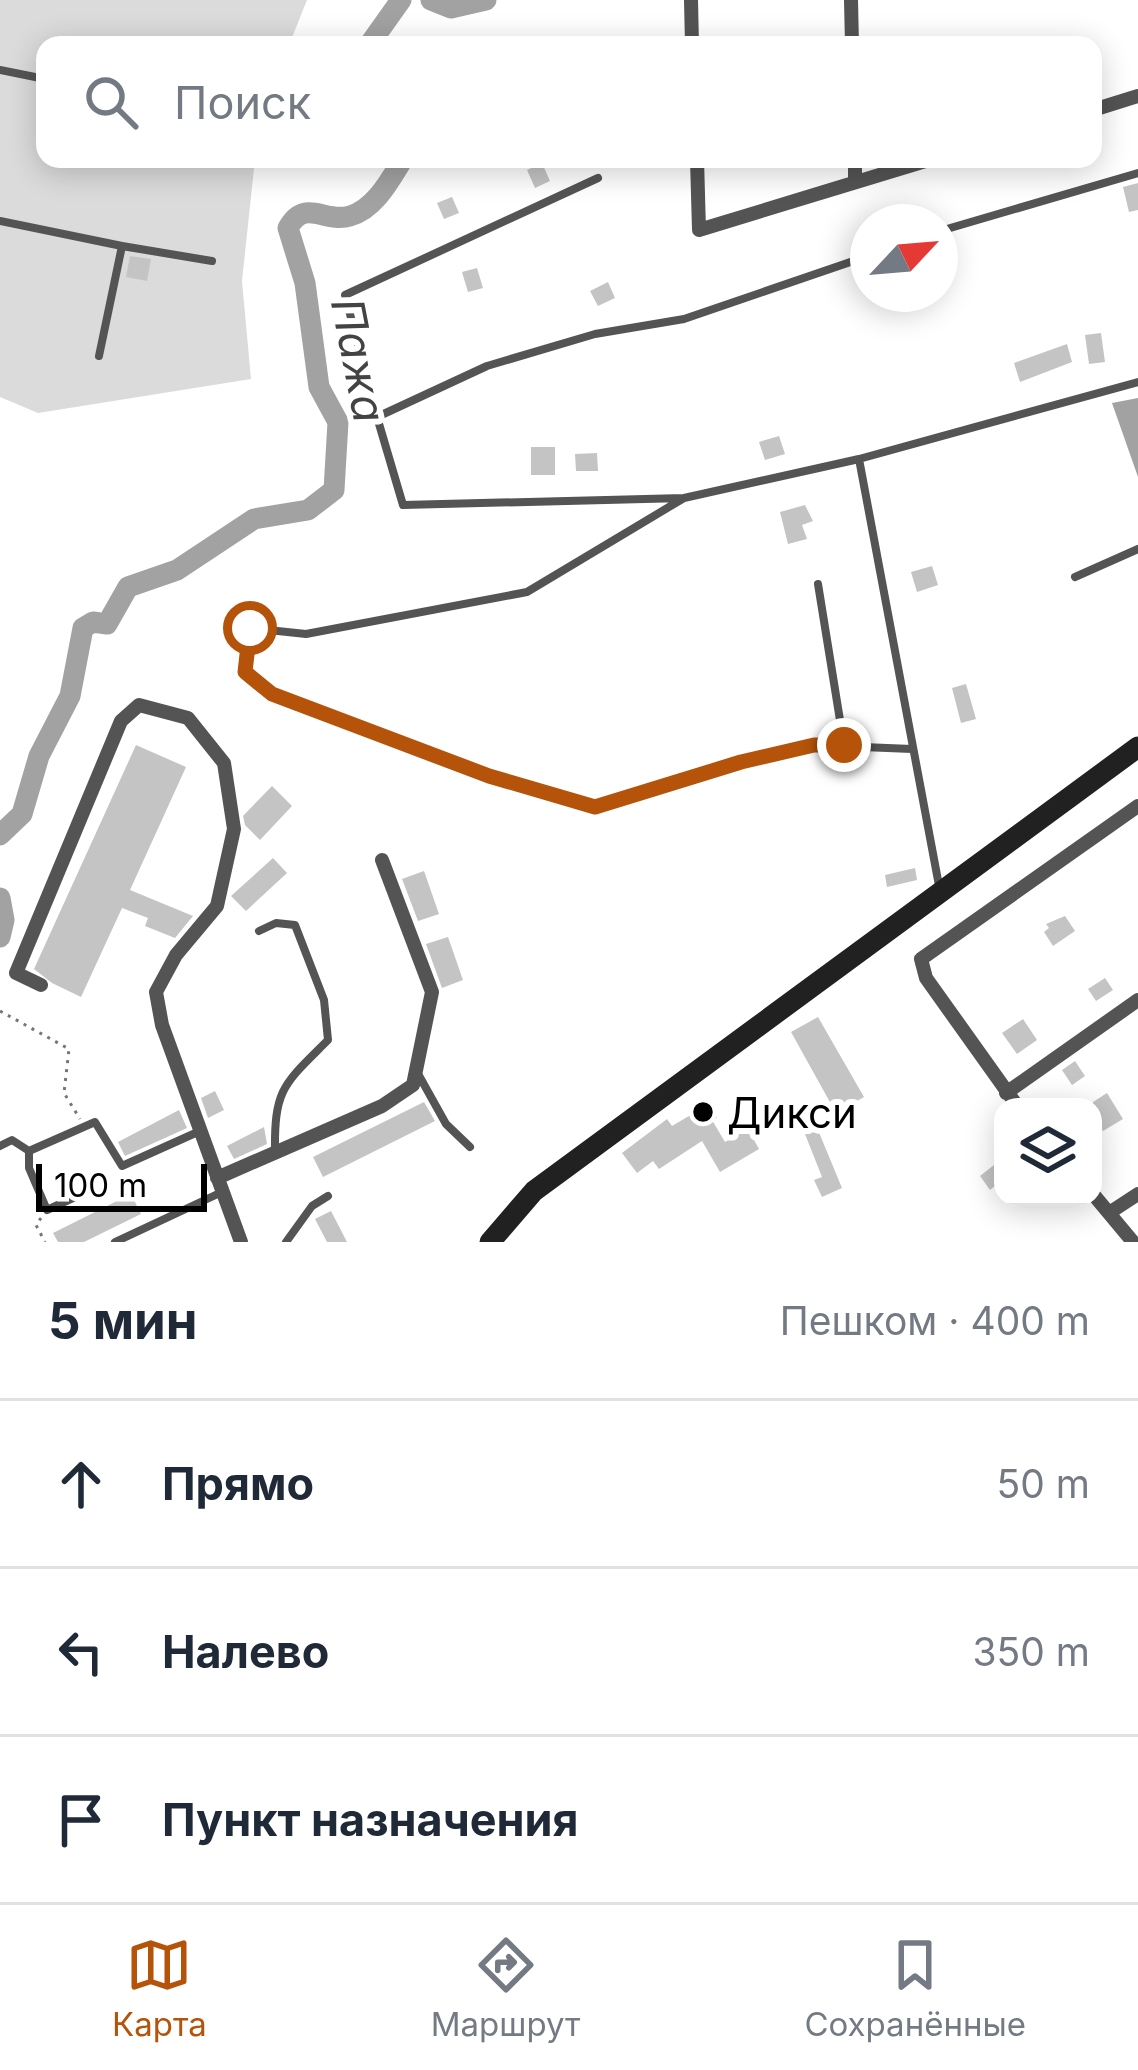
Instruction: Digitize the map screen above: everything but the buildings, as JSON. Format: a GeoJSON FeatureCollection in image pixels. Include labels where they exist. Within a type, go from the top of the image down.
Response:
{"type":"FeatureCollection","features":[{"type":"Feature","properties":{"kind":"main road"},"geometry":{"type":"LineString","coordinates":[[490,1242],[534,1191],[1138,747]]}},
{"type":"Feature","properties":{"kind":"street"},"geometry":{"type":"LineString","coordinates":[[691,0],[692,36]]}},
{"type":"Feature","properties":{"kind":"street"},"geometry":{"type":"LineString","coordinates":[[851,0],[852,36]]}},
{"type":"Feature","properties":{"kind":"street"},"geometry":{"type":"LineString","coordinates":[[1102,107],[1138,96]]}},
{"type":"Feature","properties":{"kind":"street"},"geometry":{"type":"LineString","coordinates":[[697,168],[699,230],[902,168]]}},
{"type":"Feature","properties":{"kind":"street"},"geometry":{"type":"LineString","coordinates":[[855,168],[855,182]]}},
{"type":"Feature","properties":{"kind":"street"},"geometry":{"type":"LineString","coordinates":[[41,986],[16,973],[121,722],[140,705],[188,718],[224,764],[234,830],[217,906],[176,956],[156,992],[162,1025],[241,1242]]}},
{"type":"Feature","properties":{"kind":"street"},"geometry":{"type":"LineString","coordinates":[[1010,1098],[926,978],[921,959],[1138,806]]}},
{"type":"Feature","properties":{"kind":"street"},"geometry":{"type":"LineString","coordinates":[[219,1185],[275,1153],[382,1106],[413,1085],[432,992],[382,860]]}},
{"type":"Feature","properties":{"kind":"street"},"geometry":{"type":"LineString","coordinates":[[1006,1094],[1138,1000]]}},
{"type":"Feature","properties":{"kind":"street"},"geometry":{"type":"LineString","coordinates":[[1109,1214],[1138,1194]]}},
{"type":"Feature","properties":{"kind":"street"},"geometry":{"type":"LineString","coordinates":[[1102,1205],[1133,1242]]}},
{"type":"Feature","properties":{"kind":"lane"},"geometry":{"type":"LineString","coordinates":[[0,70],[36,77]]}},
{"type":"Feature","properties":{"kind":"lane"},"geometry":{"type":"LineString","coordinates":[[958,226],[1138,173]]}},
{"type":"Feature","properties":{"kind":"lane"},"geometry":{"type":"LineString","coordinates":[[598,178],[345,295],[403,505],[684,498],[859,459],[1138,382]]}},
{"type":"Feature","properties":{"kind":"lane"},"geometry":{"type":"LineString","coordinates":[[0,221],[212,261]]}},
{"type":"Feature","properties":{"kind":"lane"},"geometry":{"type":"LineString","coordinates":[[99,356],[122,246]]}},
{"type":"Feature","properties":{"kind":"lane"},"geometry":{"type":"LineString","coordinates":[[377,417],[487,366],[595,334],[684,319],[850,262]]}},
{"type":"Feature","properties":{"kind":"lane"},"geometry":{"type":"LineString","coordinates":[[859,459],[940,892]]}},
{"type":"Feature","properties":{"kind":"lane"},"geometry":{"type":"LineString","coordinates":[[684,498],[527,592],[306,634],[250,628],[245,672],[272,694],[489,776],[595,807],[814,745],[911,748]]}},
{"type":"Feature","properties":{"kind":"lane"},"geometry":{"type":"LineString","coordinates":[[1075,577],[1138,549]]}},
{"type":"Feature","properties":{"kind":"lane"},"geometry":{"type":"LineString","coordinates":[[818,584],[844,745]]}},
{"type":"Feature","properties":{"kind":"lane"},"geometry":{"type":"LineString","coordinates":[[259,932],[276,923],[295,926],[324,1000],[328,1040],[284,1085],[275,1112],[275,1153]]}},
{"type":"Feature","properties":{"kind":"lane"},"geometry":{"type":"LineString","coordinates":[[416,1071],[446,1124],[470,1147]]}},
{"type":"Feature","properties":{"kind":"lane"},"geometry":{"type":"LineString","coordinates":[[29,1151],[95,1122],[122,1166],[200,1131]]}},
{"type":"Feature","properties":{"kind":"lane"},"geometry":{"type":"LineString","coordinates":[[0,1146],[12,1140],[29,1151]]}},
{"type":"Feature","properties":{"kind":"lane"},"geometry":{"type":"LineString","coordinates":[[29,1151],[29,1168],[47,1210],[75,1197]]}},
{"type":"Feature","properties":{"kind":"lane"},"geometry":{"type":"LineString","coordinates":[[115,1242],[219,1185]]}},
{"type":"Feature","properties":{"kind":"lane"},"geometry":{"type":"LineString","coordinates":[[286,1242],[312,1206],[328,1196]]}},
{"type":"Feature","properties":{"kind":"path"},"geometry":{"type":"LineString","coordinates":[[0,1011],[70,1049],[64,1093],[85,1127]]}},
{"type":"Feature","properties":{"kind":"path"},"geometry":{"type":"LineString","coordinates":[[45,1242],[36,1225],[47,1210]]}},
{"type":"Feature","properties":{"kind":"shaded area"},"geometry":{"type":"Polygon","coordinates":[[[0,0],[307,0],[293,36],[36,36],[36,168],[254,168],[242,281],[251,379],[38,413],[0,397],[0,0]]]}},
{"type":"Feature","properties":{"kind":"shaded area"},"geometry":{"type":"Polygon","coordinates":[[[1138,398],[1138,477],[1112,403],[1138,398]]]}},
{"type":"Feature","properties":{"kind":"waterway","name":"Пажа"},"geometry":{"type":"LineString","coordinates":[[375,36],[401,0]]}},
{"type":"Feature","properties":{"kind":"waterway","name":"Пажа"},"geometry":{"type":"LineString","coordinates":[[431,0],[451,8],[486,0]]}},
{"type":"Feature","properties":{"kind":"waterway","name":"Пажа"},"geometry":{"type":"LineString","coordinates":[[0,835],[22,814],[39,756],[70,696],[83,628],[93,622],[107,624],[128,587],[177,570],[254,519],[308,510],[334,490],[338,422],[319,387],[305,283],[288,228],[301,214],[341,218],[359,212],[381,193],[397,168]]}},
{"type":"Feature","properties":{"kind":"waterway","name":"Пажа"},"geometry":{"type":"LineString","coordinates":[[0,898],[4,920],[0,937]]}},
{"type":"Feature","properties":{"kind":"place","name":"Дикси"},"geometry":{"type":"Point","coordinates":[703,1112]}},
{"type":"Feature","properties":{"kind":"route"},"geometry":{"type":"LineString","coordinates":[[250,628],[245,672],[272,694],[489,776],[595,807],[741,762],[814,745],[844,745]]}}]}
